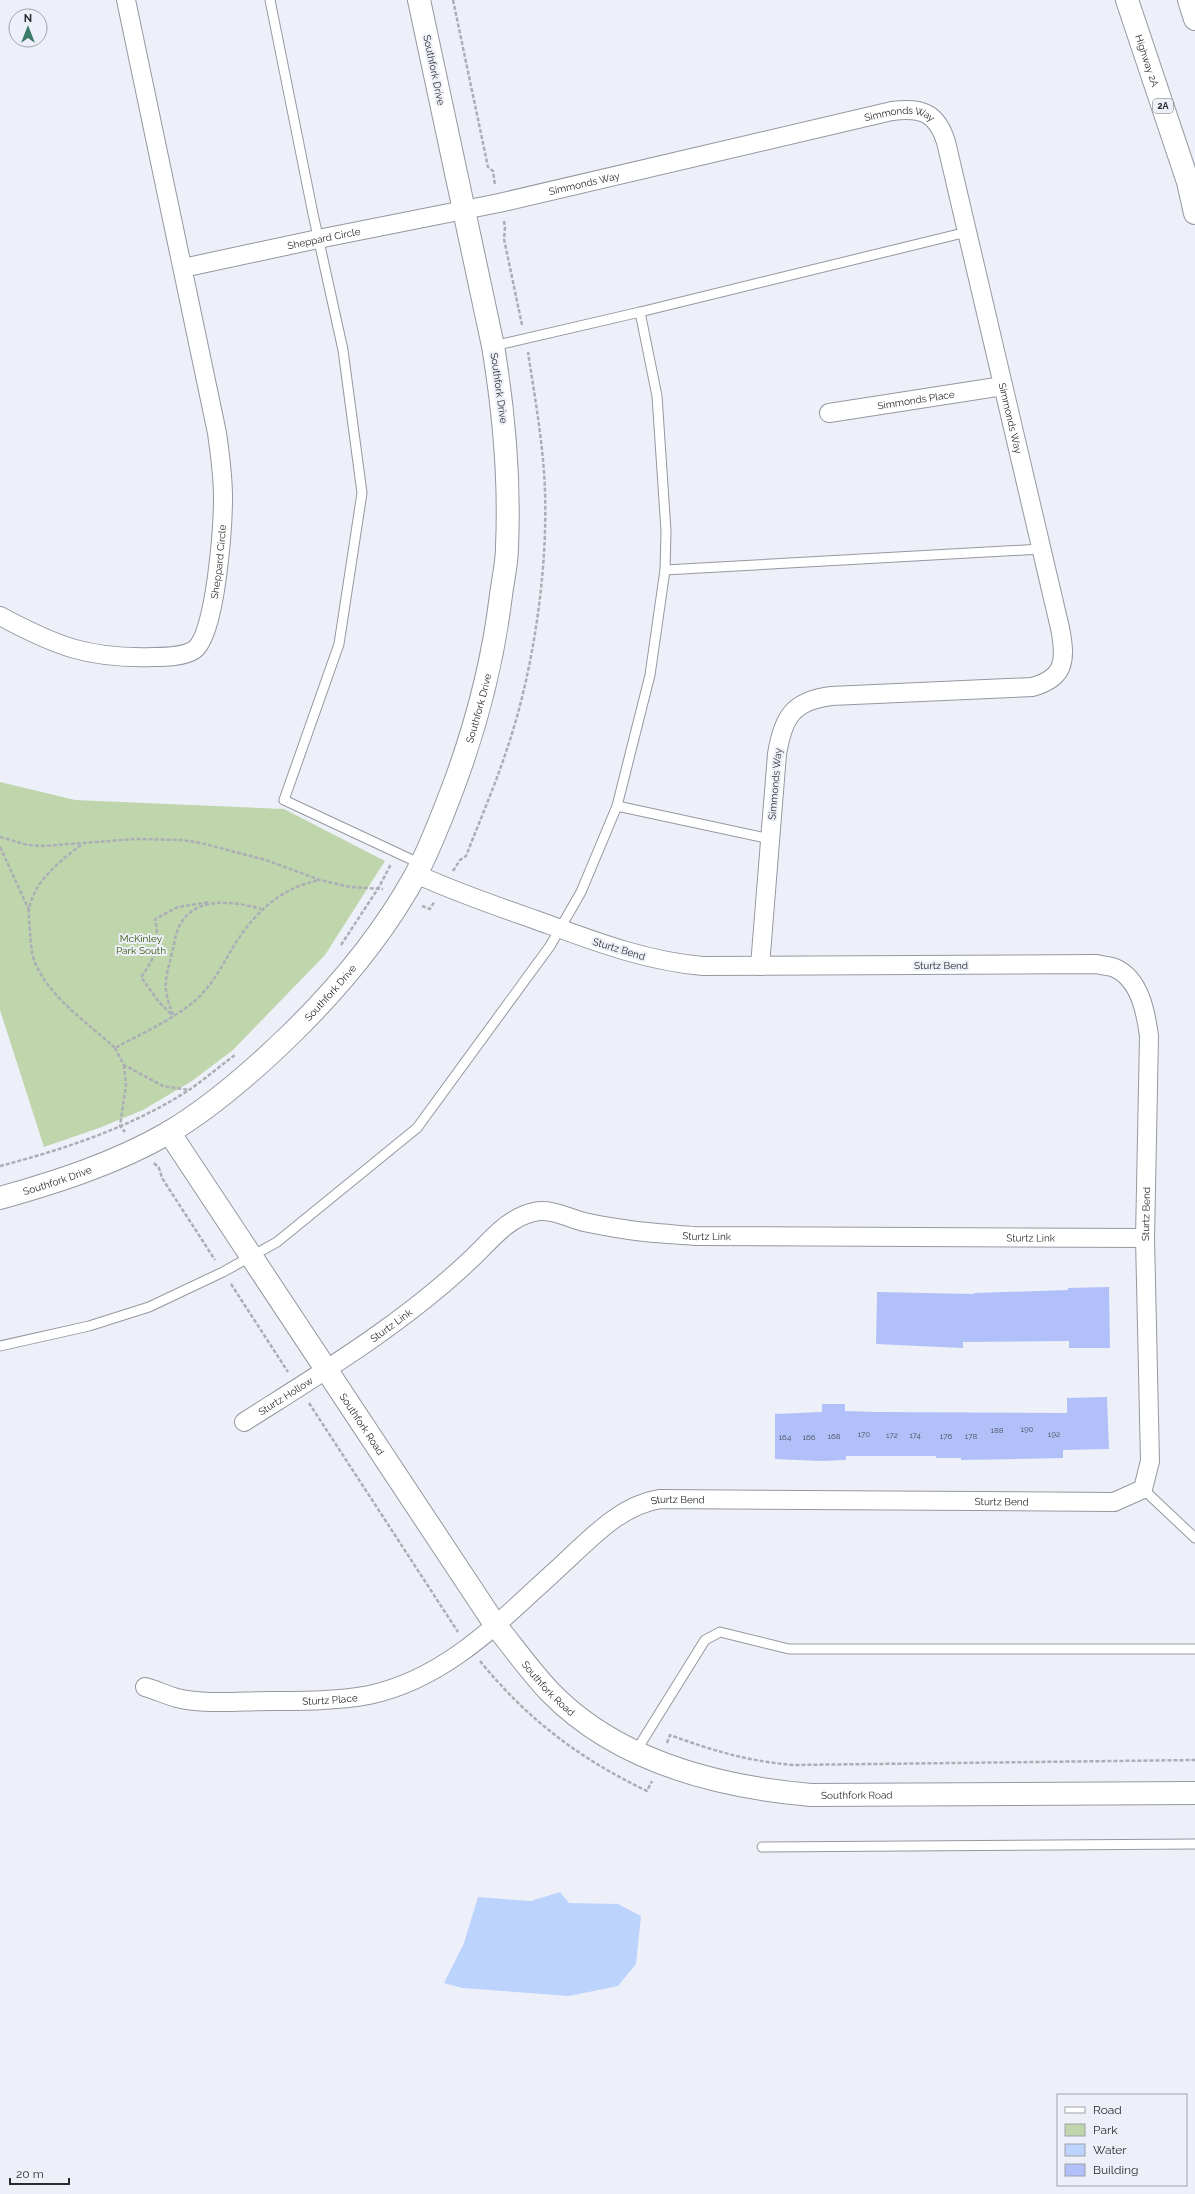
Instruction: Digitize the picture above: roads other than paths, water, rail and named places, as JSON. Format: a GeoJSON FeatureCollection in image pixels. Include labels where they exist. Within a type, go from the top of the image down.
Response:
{"type":"FeatureCollection","features":[{"type":"Feature","properties":{"kind":"street","name":"Sheppard Circle"},"geometry":{"type":"LineString","coordinates":[[0,616],[64,648],[101,656],[131,658],[180,654],[195,650],[203,638],[212,616],[221,530],[221,466],[217,433],[126,0]]}},
{"type":"Feature","properties":{"kind":"street","name":"Southfork Drive"},"geometry":{"type":"LineString","coordinates":[[0,1198],[48,1184],[108,1162],[169,1132],[218,1098],[273,1052],[315,1010],[381,930],[419,869],[434,839],[479,712],[492,661],[507,550],[508,491],[501,392],[493,346],[419,0]]}},
{"type":"Feature","properties":{"kind":"street","name":"Highway 2A"},"geometry":{"type":"LineString","coordinates":[[1127,0],[1188,182],[1195,214]]}},
{"type":"Feature","properties":{"kind":"street"},"geometry":{"type":"LineString","coordinates":[[1189,0],[1195,19]]}},
{"type":"Feature","properties":{"kind":"street","name":"Simmonds Way"},"geometry":{"type":"LineString","coordinates":[[464,209],[910,108],[922,111],[934,118],[942,128],[1041,549],[1063,648],[1062,663],[1056,674],[1047,683],[1032,688],[831,696],[816,698],[802,703],[790,713],[783,726],[779,740],[760,966]]}},
{"type":"Feature","properties":{"kind":"street","name":"Sheppard Circle"},"geometry":{"type":"LineString","coordinates":[[183,268],[464,209]]}},
{"type":"Feature","properties":{"kind":"street","name":"Simmonds Place"},"geometry":{"type":"LineString","coordinates":[[829,413],[1003,386]]}},
{"type":"Feature","properties":{"kind":"street","name":"Sturtz Bend"},"geometry":{"type":"LineString","coordinates":[[419,869],[443,886],[629,953],[674,963],[703,966],[1097,964],[1116,968],[1131,981],[1146,1014],[1148,1036],[1145,1238],[1150,1461],[1143,1490],[1114,1502],[660,1499],[644,1502],[616,1517],[496,1626]]}},
{"type":"Feature","properties":{"kind":"street","name":"Southfork Road"},"geometry":{"type":"LineString","coordinates":[[169,1132],[496,1626],[550,1692],[593,1726],[636,1751],[693,1774],[758,1790],[811,1795],[1195,1793]]}},
{"type":"Feature","properties":{"kind":"street","name":"Sturtz Link"},"geometry":{"type":"LineString","coordinates":[[326,1370],[416,1307],[466,1264],[505,1226],[520,1216],[536,1211],[554,1213],[584,1222],[625,1230],[695,1236],[1145,1238]]}},
{"type":"Feature","properties":{"kind":"street","name":"Sturtz Hollow"},"geometry":{"type":"LineString","coordinates":[[244,1422],[326,1370]]}},
{"type":"Feature","properties":{"kind":"street","name":"Sturtz Place"},"geometry":{"type":"LineString","coordinates":[[145,1687],[177,1698],[208,1701],[307,1701],[369,1695],[415,1681],[440,1667],[496,1626]]}},
{"type":"Feature","properties":{"kind":"lane"},"geometry":{"type":"LineString","coordinates":[[270,0],[318,239],[343,350],[362,493],[339,644],[284,800],[396,853],[419,869]]}},
{"type":"Feature","properties":{"kind":"lane"},"geometry":{"type":"LineString","coordinates":[[493,346],[640,312],[967,232]]}},
{"type":"Feature","properties":{"kind":"lane"},"geometry":{"type":"LineString","coordinates":[[0,1346],[89,1326],[149,1306],[195,1286],[252,1257],[277,1242],[417,1128],[546,952],[581,892],[617,806],[650,675],[665,570],[666,531],[657,396],[640,312]]}},
{"type":"Feature","properties":{"kind":"lane"},"geometry":{"type":"LineString","coordinates":[[665,570],[1041,549]]}},
{"type":"Feature","properties":{"kind":"lane"},"geometry":{"type":"LineString","coordinates":[[617,806],[770,839]]}},
{"type":"Feature","properties":{"kind":"lane"},"geometry":{"type":"LineString","coordinates":[[1143,1490],[1195,1538]]}},
{"type":"Feature","properties":{"kind":"lane"},"geometry":{"type":"LineString","coordinates":[[636,1751],[705,1640],[720,1632],[789,1649],[1195,1649]]}},
{"type":"Feature","properties":{"kind":"lane"},"geometry":{"type":"LineString","coordinates":[[762,1847],[1195,1844]]}},
{"type":"Feature","properties":{"kind":"water"},"geometry":{"type":"Polygon","coordinates":[[[560,1892],[569,1903],[618,1904],[641,1916],[636,1964],[618,1986],[569,1996],[462,1988],[444,1983],[464,1943],[478,1897],[531,1901],[560,1892]]]}},
{"type":"Feature","properties":{"kind":"park label","name":"McKinley Park South"},"geometry":{"type":"Point","coordinates":[141,944]}}]}
